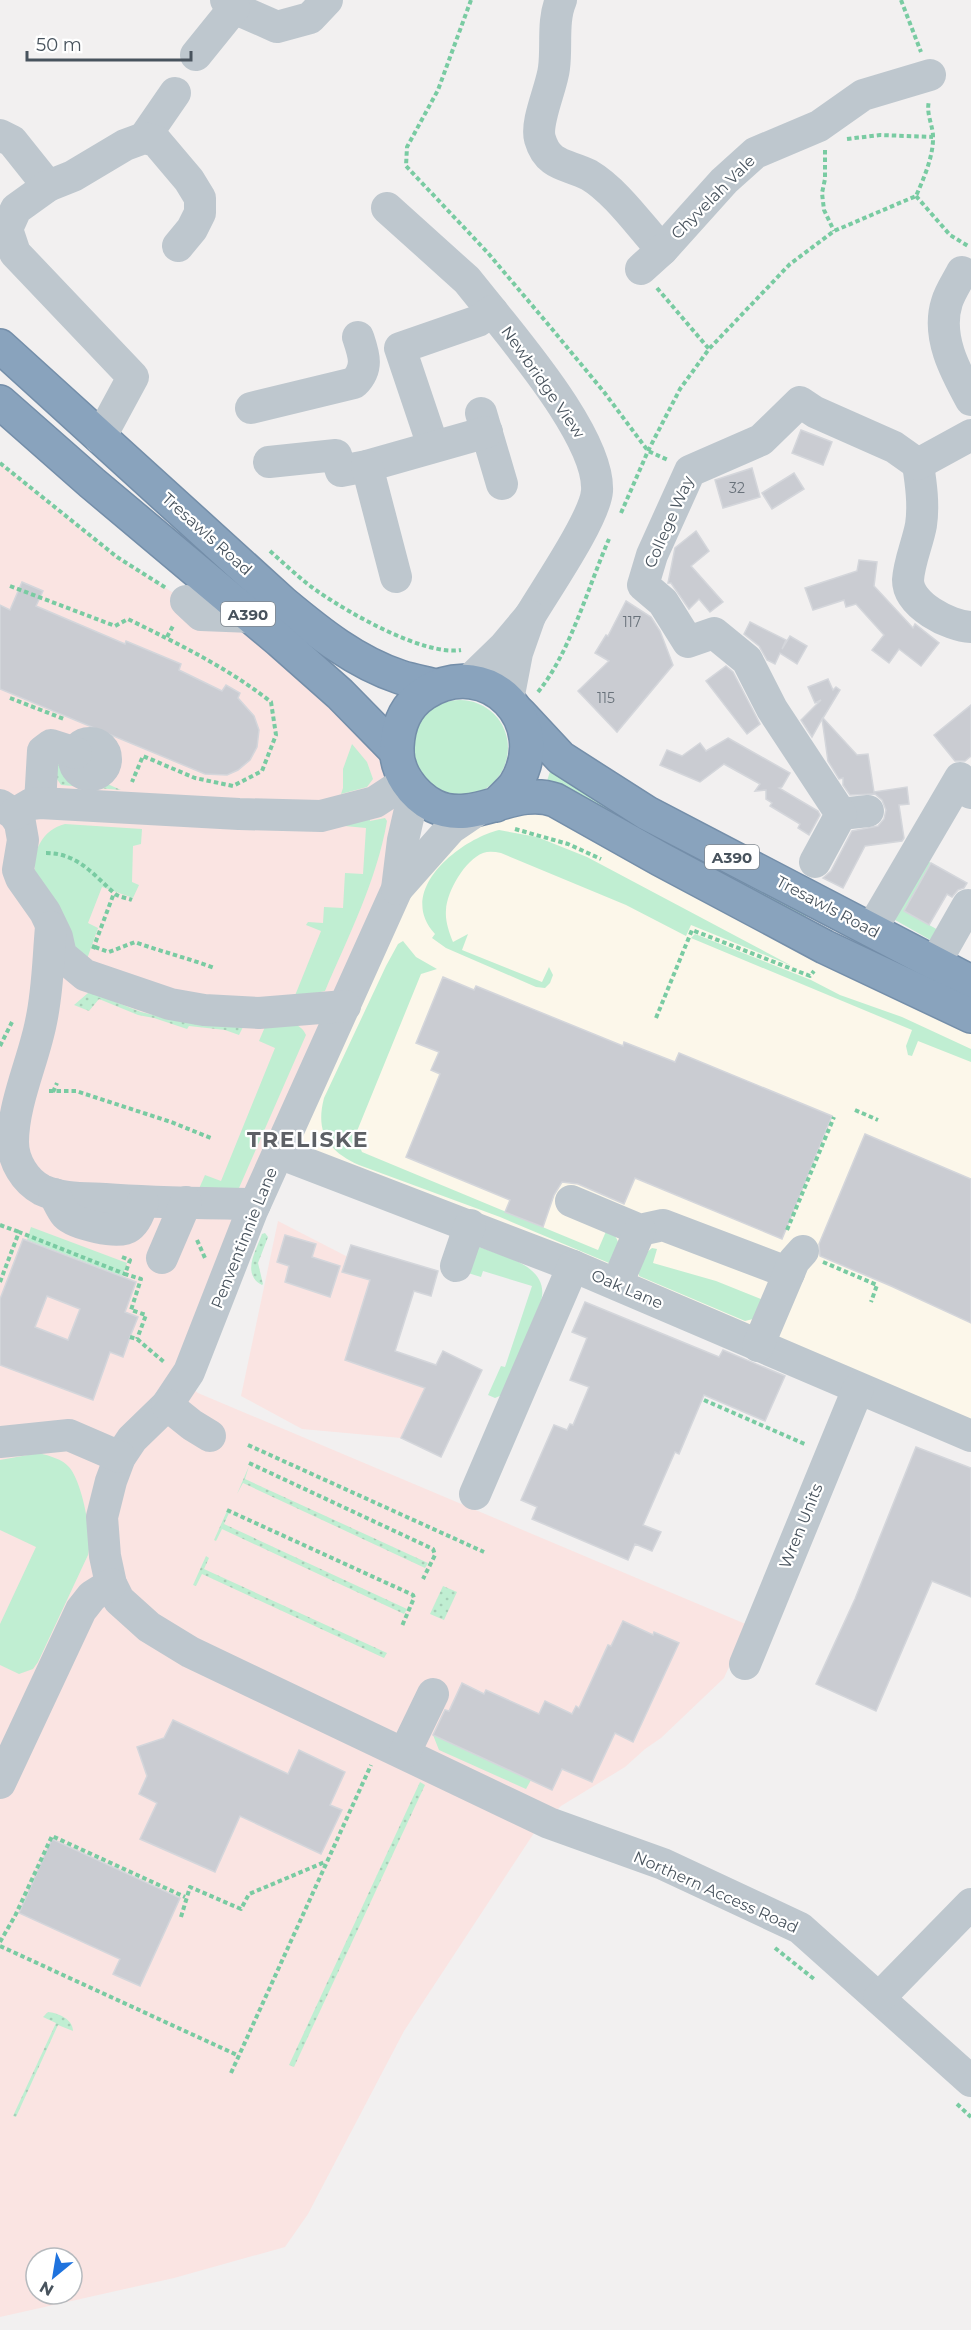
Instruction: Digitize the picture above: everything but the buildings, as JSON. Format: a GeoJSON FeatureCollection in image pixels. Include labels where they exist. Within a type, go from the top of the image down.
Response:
{"type":"FeatureCollection","features":[{"type":"Feature","properties":{"kind":"highway","name":"Tresawls Road"},"geometry":{"type":"LineString","coordinates":[[0,346],[328,640],[365,662],[400,677],[436,686]]}},
{"type":"Feature","properties":{"kind":"highway","name":"Tresawls Road"},"geometry":{"type":"LineString","coordinates":[[0,402],[340,694],[406,775]]}},
{"type":"Feature","properties":{"kind":"highway","name":"A390"},"geometry":{"type":"LineString","coordinates":[[519,700],[486,685],[469,681],[447,682],[419,697],[403,715],[398,732],[406,775],[435,806],[458,812],[494,814],[525,796],[545,796],[555,800],[825,947],[971,1016]]}},
{"type":"Feature","properties":{"kind":"highway","name":"Tresawls Road"},"geometry":{"type":"LineString","coordinates":[[519,700],[561,758],[606,788],[647,813],[871,930],[935,963],[969,977]]}},
{"type":"Feature","properties":{"kind":"highway"},"geometry":{"type":"LineString","coordinates":[[494,814],[514,787],[524,767],[527,746],[519,700]]}},
{"type":"Feature","properties":{"kind":"street"},"geometry":{"type":"LineString","coordinates":[[196,55],[230,4],[277,27],[310,18],[327,0]]}},
{"type":"Feature","properties":{"kind":"street","name":"Chyvelah Vale"},"geometry":{"type":"LineString","coordinates":[[561,0],[555,30],[554,68],[541,117],[539,138],[557,164],[588,175],[607,189],[652,260],[717,188],[755,153],[823,134],[862,95],[930,75]]}},
{"type":"Feature","properties":{"kind":"street"},"geometry":{"type":"LineString","coordinates":[[144,138],[175,93]]}},
{"type":"Feature","properties":{"kind":"street"},"geometry":{"type":"LineString","coordinates":[[0,135],[12,141],[48,186]]}},
{"type":"Feature","properties":{"kind":"street"},"geometry":{"type":"LineString","coordinates":[[100,438],[132,377],[15,253],[7,229],[16,209],[48,186],[73,176],[125,145],[144,138],[156,141],[189,180],[200,198],[200,213],[192,229],[178,246]]}},
{"type":"Feature","properties":{"kind":"street","name":"Newbridge View"},"geometry":{"type":"LineString","coordinates":[[387,208],[467,280],[580,432],[594,463],[597,492],[586,522],[530,616],[504,647],[469,681]]}},
{"type":"Feature","properties":{"kind":"street"},"geometry":{"type":"LineString","coordinates":[[966,260],[947,302],[944,321],[945,341],[971,400]]}},
{"type":"Feature","properties":{"kind":"street","name":"Newbridge View"},"geometry":{"type":"LineString","coordinates":[[251,408],[354,383],[364,369],[361,348],[400,348],[478,321],[492,311]]}},
{"type":"Feature","properties":{"kind":"street"},"geometry":{"type":"LineString","coordinates":[[400,348],[433,446]]}},
{"type":"Feature","properties":{"kind":"street","name":"College Way"},"geometry":{"type":"LineString","coordinates":[[815,862],[855,813],[772,709],[747,660],[714,633],[688,642],[663,602],[643,585],[652,555],[690,471],[761,440],[800,402],[815,412],[894,447],[918,464]]}},
{"type":"Feature","properties":{"kind":"street"},"geometry":{"type":"LineString","coordinates":[[268,462],[336,455],[341,471],[367,466],[433,446],[484,422],[502,484]]}},
{"type":"Feature","properties":{"kind":"street"},"geometry":{"type":"LineString","coordinates":[[971,435],[918,464],[922,489],[921,523],[908,581],[913,596],[933,614],[961,627],[971,627]]}},
{"type":"Feature","properties":{"kind":"street"},"geometry":{"type":"LineString","coordinates":[[367,466],[396,578]]}},
{"type":"Feature","properties":{"kind":"street"},"geometry":{"type":"LineString","coordinates":[[186,601],[201,615],[252,617]]}},
{"type":"Feature","properties":{"kind":"street","name":"Newbridge View"},"geometry":{"type":"LineString","coordinates":[[519,700],[517,653],[530,616]]}},
{"type":"Feature","properties":{"kind":"street"},"geometry":{"type":"LineString","coordinates":[[76,753],[51,746],[43,751],[18,807],[23,840],[18,870],[26,886],[40,904],[57,937],[61,955],[90,961],[170,1004],[204,1010],[259,1013],[345,1006]]}},
{"type":"Feature","properties":{"kind":"street"},"geometry":{"type":"LineString","coordinates":[[18,807],[321,816],[375,802],[406,775]]}},
{"type":"Feature","properties":{"kind":"street","name":"Penventinnie Lane"},"geometry":{"type":"LineString","coordinates":[[111,1584],[105,1556],[102,1517],[111,1481],[120,1457],[132,1439],[167,1405],[189,1372],[255,1204],[397,889],[403,840],[406,775]]}},
{"type":"Feature","properties":{"kind":"street"},"geometry":{"type":"LineString","coordinates":[[871,930],[958,776]]}},
{"type":"Feature","properties":{"kind":"street","name":"Penventinnie Lane"},"geometry":{"type":"LineString","coordinates":[[397,889],[451,828],[494,814]]}},
{"type":"Feature","properties":{"kind":"street"},"geometry":{"type":"LineString","coordinates":[[935,963],[968,905]]}},
{"type":"Feature","properties":{"kind":"street"},"geometry":{"type":"LineString","coordinates":[[51,927],[49,982],[41,1024],[27,1069],[13,1141],[17,1161],[27,1178],[44,1190],[69,1197],[143,1202],[255,1204]]}},
{"type":"Feature","properties":{"kind":"street"},"geometry":{"type":"LineString","coordinates":[[41,1024],[90,961]]}},
{"type":"Feature","properties":{"kind":"street","name":"Oak Lane"},"geometry":{"type":"LineString","coordinates":[[279,1152],[617,1284],[858,1389],[942,1415],[971,1436]]}},
{"type":"Feature","properties":{"kind":"street"},"geometry":{"type":"LineString","coordinates":[[571,1201],[640,1230],[663,1225],[793,1251],[758,1346]]}},
{"type":"Feature","properties":{"kind":"street"},"geometry":{"type":"LineString","coordinates":[[162,1258],[186,1202]]}},
{"type":"Feature","properties":{"kind":"street"},"geometry":{"type":"LineString","coordinates":[[456,1266],[470,1225]]}},
{"type":"Feature","properties":{"kind":"street"},"geometry":{"type":"LineString","coordinates":[[617,1284],[640,1230]]}},
{"type":"Feature","properties":{"kind":"street"},"geometry":{"type":"LineString","coordinates":[[475,1494],[573,1266]]}},
{"type":"Feature","properties":{"kind":"street","name":"Wren Units"},"geometry":{"type":"LineString","coordinates":[[745,1664],[858,1389]]}},
{"type":"Feature","properties":{"kind":"street"},"geometry":{"type":"LineString","coordinates":[[167,1405],[210,1436]]}},
{"type":"Feature","properties":{"kind":"street"},"geometry":{"type":"LineString","coordinates":[[0,1442],[69,1435],[120,1457]]}},
{"type":"Feature","properties":{"kind":"street"},"geometry":{"type":"LineString","coordinates":[[0,1782],[81,1610],[92,1596],[111,1584]]}},
{"type":"Feature","properties":{"kind":"street","name":"Northern Access Road"},"geometry":{"type":"LineString","coordinates":[[111,1584],[119,1600],[148,1627],[182,1647],[390,1753],[489,1793],[549,1823],[663,1864],[800,1928],[879,1998],[963,2092]]}},
{"type":"Feature","properties":{"kind":"street"},"geometry":{"type":"LineString","coordinates":[[390,1753],[433,1694]]}},
{"type":"Feature","properties":{"kind":"street"},"geometry":{"type":"LineString","coordinates":[[879,1998],[971,1904]]}},
{"type":"Feature","properties":{"kind":"path"},"geometry":{"type":"LineString","coordinates":[[471,0],[438,90],[407,147],[406,166],[488,253],[604,392],[648,451]]}},
{"type":"Feature","properties":{"kind":"path"},"geometry":{"type":"LineString","coordinates":[[618,520],[648,451],[680,389],[709,349],[790,264],[834,231],[916,196],[926,175],[933,136],[927,108],[934,82],[901,0]]}},
{"type":"Feature","properties":{"kind":"path"},"geometry":{"type":"LineString","coordinates":[[834,231],[824,210],[822,193],[823,134],[848,139],[880,135],[933,136]]}},
{"type":"Feature","properties":{"kind":"path"},"geometry":{"type":"LineString","coordinates":[[916,196],[950,235],[966,260]]}},
{"type":"Feature","properties":{"kind":"path"},"geometry":{"type":"LineString","coordinates":[[652,260],[709,349]]}},
{"type":"Feature","properties":{"kind":"path"},"geometry":{"type":"LineString","coordinates":[[0,463],[117,556],[186,601],[167,637]]}},
{"type":"Feature","properties":{"kind":"path"},"geometry":{"type":"LineString","coordinates":[[519,700],[549,679],[613,530]]}},
{"type":"Feature","properties":{"kind":"path"},"geometry":{"type":"LineString","coordinates":[[263,546],[318,592],[362,619],[402,637],[433,648],[458,651],[497,643],[504,647]]}},
{"type":"Feature","properties":{"kind":"path"},"geometry":{"type":"LineString","coordinates":[[10,586],[115,627],[129,619],[167,637],[242,679],[271,702],[276,735],[262,771],[233,786],[195,778],[142,756],[130,785]]}},
{"type":"Feature","properties":{"kind":"path"},"geometry":{"type":"LineString","coordinates":[[494,814],[608,863]]}},
{"type":"Feature","properties":{"kind":"path"},"geometry":{"type":"LineString","coordinates":[[21,852],[58,853],[68,856],[97,877],[114,893],[132,900]]}},
{"type":"Feature","properties":{"kind":"path"},"geometry":{"type":"LineString","coordinates":[[90,961],[114,893]]}},
{"type":"Feature","properties":{"kind":"path"},"geometry":{"type":"LineString","coordinates":[[656,1018],[692,930],[810,976]]}},
{"type":"Feature","properties":{"kind":"path"},"geometry":{"type":"LineString","coordinates":[[90,961],[135,942],[165,954],[184,956],[214,968]]}},
{"type":"Feature","properties":{"kind":"path"},"geometry":{"type":"LineString","coordinates":[[806,965],[814,970]]}},
{"type":"Feature","properties":{"kind":"path"},"geometry":{"type":"LineString","coordinates":[[53,1092],[57,1083]]}},
{"type":"Feature","properties":{"kind":"path"},"geometry":{"type":"LineString","coordinates":[[44,1089],[53,1092],[76,1091],[171,1122],[211,1138]]}},
{"type":"Feature","properties":{"kind":"path"},"geometry":{"type":"LineString","coordinates":[[855,1110],[878,1120]]}},
{"type":"Feature","properties":{"kind":"path"},"geometry":{"type":"LineString","coordinates":[[834,1117],[793,1251],[878,1285],[871,1302]]}},
{"type":"Feature","properties":{"kind":"path"},"geometry":{"type":"LineString","coordinates":[[0,1225],[125,1274]]}},
{"type":"Feature","properties":{"kind":"path"},"geometry":{"type":"LineString","coordinates":[[0,1282],[19,1232]]}},
{"type":"Feature","properties":{"kind":"path"},"geometry":{"type":"LineString","coordinates":[[197,1239],[206,1261]]}},
{"type":"Feature","properties":{"kind":"path"},"geometry":{"type":"LineString","coordinates":[[130,1337],[137,1339],[171,1369]]}},
{"type":"Feature","properties":{"kind":"path"},"geometry":{"type":"LineString","coordinates":[[704,1400],[808,1445]]}},
{"type":"Feature","properties":{"kind":"path"},"geometry":{"type":"LineString","coordinates":[[248,1445],[484,1552]]}},
{"type":"Feature","properties":{"kind":"path"},"geometry":{"type":"LineString","coordinates":[[249,1463],[433,1549],[435,1555],[423,1579]]}},
{"type":"Feature","properties":{"kind":"path"},"geometry":{"type":"LineString","coordinates":[[227,1510],[413,1595],[414,1598],[402,1626]]}},
{"type":"Feature","properties":{"kind":"path"},"geometry":{"type":"LineString","coordinates":[[231,2073],[237,2055],[326,1862],[390,1753]]}},
{"type":"Feature","properties":{"kind":"path"},"geometry":{"type":"LineString","coordinates":[[0,1942],[15,1916],[52,1836],[185,1897]]}},
{"type":"Feature","properties":{"kind":"path"},"geometry":{"type":"LineString","coordinates":[[181,1917],[185,1897],[190,1887],[241,1909],[249,1894],[326,1862]]}},
{"type":"Feature","properties":{"kind":"path"},"geometry":{"type":"LineString","coordinates":[[0,1946],[237,2055]]}},
{"type":"Feature","properties":{"kind":"path"},"geometry":{"type":"LineString","coordinates":[[770,1946],[780,1951],[823,1986]]}},
{"type":"Feature","properties":{"kind":"path"},"geometry":{"type":"LineString","coordinates":[[963,2092],[971,2117]]}},
{"type":"Feature","properties":{"kind":"shaded area"},"geometry":{"type":"Polygon","coordinates":[[[0,463],[117,557],[186,601],[216,604],[397,752],[403,840],[184,1381],[198,1393],[748,1625],[724,1678],[661,1738],[625,1767],[561,1806],[534,1833],[404,2031],[308,2214],[285,2247],[174,2278],[84,2298],[84,2246],[24,2246],[24,2306],[49,2306],[0,2317],[0,463]]]}},
{"type":"Feature","properties":{"kind":"shaded area"},"geometry":{"type":"Polygon","coordinates":[[[525,796],[971,1016],[971,1436],[291,1157],[416,866],[525,796]]]}},
{"type":"Feature","properties":{"kind":"shaded area"},"geometry":{"type":"Polygon","coordinates":[[[278,1221],[414,1291],[394,1355],[428,1381],[401,1438],[302,1429],[241,1396],[278,1221]]]}},
{"type":"Feature","properties":{"kind":"green space"},"geometry":{"type":"Polygon","coordinates":[[[460,700],[478,704],[494,714],[504,730],[508,748],[504,766],[494,782],[478,792],[460,796],[442,792],[426,782],[416,766],[412,748],[416,730],[426,714],[442,704],[460,700]]]}},
{"type":"Feature","properties":{"kind":"green space"},"geometry":{"type":"Polygon","coordinates":[[[352,744],[367,762],[373,779],[367,787],[341,794],[343,769],[352,744]]]}},
{"type":"Feature","properties":{"kind":"green space"},"geometry":{"type":"Polygon","coordinates":[[[63,763],[65,769],[78,782],[91,785],[103,782],[121,790],[61,785],[55,776],[56,765],[63,763]]]}},
{"type":"Feature","properties":{"kind":"green space"},"geometry":{"type":"Polygon","coordinates":[[[552,765],[810,909],[804,921],[569,789],[547,781],[552,765]]]}},
{"type":"Feature","properties":{"kind":"green space"},"geometry":{"type":"Polygon","coordinates":[[[369,815],[370,821],[385,818],[387,821],[376,865],[361,908],[325,991],[294,998],[321,931],[306,925],[308,922],[323,923],[324,907],[343,908],[345,873],[363,874],[366,828],[334,825],[369,815]]]}},
{"type":"Feature","properties":{"kind":"green space"},"geometry":{"type":"Polygon","coordinates":[[[65,824],[142,829],[141,844],[133,846],[132,882],[139,885],[133,898],[102,887],[88,923],[98,928],[87,959],[75,951],[60,908],[36,875],[35,858],[40,843],[50,831],[65,824]]]}},
{"type":"Feature","properties":{"kind":"green space"},"geometry":{"type":"Polygon","coordinates":[[[499,830],[537,837],[587,857],[792,966],[691,925],[686,936],[626,905],[501,853],[492,852],[483,853],[470,862],[453,885],[447,902],[446,918],[453,942],[468,934],[462,950],[542,982],[549,967],[553,975],[550,983],[545,988],[536,987],[446,948],[432,938],[435,934],[425,918],[422,901],[427,885],[437,870],[466,844],[499,830]]]}},
{"type":"Feature","properties":{"kind":"green space"},"geometry":{"type":"Polygon","coordinates":[[[921,857],[931,863],[904,911],[940,931],[934,942],[888,916],[921,857]]]}},
{"type":"Feature","properties":{"kind":"green space"},"geometry":{"type":"Polygon","coordinates":[[[695,934],[811,980],[840,995],[902,1017],[971,1049],[971,1062],[918,1041],[912,1056],[908,1055],[906,1046],[912,1030],[691,938],[695,934]]]}},
{"type":"Feature","properties":{"kind":"green space"},"geometry":{"type":"Polygon","coordinates":[[[403,941],[416,957],[437,969],[421,974],[355,1136],[362,1152],[598,1250],[607,1229],[618,1242],[616,1259],[609,1263],[500,1217],[359,1165],[339,1153],[326,1139],[321,1121],[324,1098],[386,966],[398,944],[403,941]]]}},
{"type":"Feature","properties":{"kind":"green space"},"geometry":{"type":"Polygon","coordinates":[[[88,993],[141,1012],[175,1020],[243,1027],[239,1035],[225,1030],[189,1026],[187,1029],[138,1015],[99,999],[89,1011],[74,1005],[88,993]]]}},
{"type":"Feature","properties":{"kind":"green space"},"geometry":{"type":"Polygon","coordinates":[[[267,1022],[295,1024],[306,1035],[239,1188],[198,1191],[205,1175],[221,1181],[275,1048],[259,1041],[267,1022]]]}},
{"type":"Feature","properties":{"kind":"green space"},"geometry":{"type":"Polygon","coordinates":[[[31,1227],[127,1263],[122,1276],[27,1240],[31,1227]]]}},
{"type":"Feature","properties":{"kind":"green space"},"geometry":{"type":"Polygon","coordinates":[[[265,1233],[268,1237],[258,1263],[262,1285],[252,1275],[251,1269],[262,1234],[265,1233]]]}},
{"type":"Feature","properties":{"kind":"green space"},"geometry":{"type":"Polygon","coordinates":[[[477,1246],[522,1264],[539,1279],[542,1289],[541,1301],[502,1395],[495,1398],[488,1395],[501,1366],[505,1367],[532,1286],[483,1271],[481,1277],[468,1273],[477,1246]]]}},
{"type":"Feature","properties":{"kind":"green space"},"geometry":{"type":"Polygon","coordinates":[[[652,1248],[657,1249],[653,1263],[716,1281],[766,1301],[757,1318],[745,1321],[639,1276],[638,1267],[641,1260],[652,1248]]]}},
{"type":"Feature","properties":{"kind":"green space"},"geometry":{"type":"Polygon","coordinates":[[[39,1453],[63,1462],[74,1474],[85,1510],[89,1547],[88,1555],[38,1662],[33,1669],[19,1674],[0,1665],[0,1624],[36,1547],[0,1530],[0,1460],[39,1453]]]}},
{"type":"Feature","properties":{"kind":"green space"},"geometry":{"type":"Polygon","coordinates":[[[249,1466],[245,1479],[428,1563],[425,1568],[243,1483],[237,1494],[249,1466]]]}},
{"type":"Feature","properties":{"kind":"green space"},"geometry":{"type":"Polygon","coordinates":[[[227,1511],[229,1513],[224,1524],[407,1609],[404,1614],[222,1529],[216,1541],[214,1540],[227,1511]]]}},
{"type":"Feature","properties":{"kind":"green space"},"geometry":{"type":"Polygon","coordinates":[[[206,1556],[209,1558],[204,1569],[387,1653],[384,1658],[202,1574],[196,1586],[193,1585],[206,1556]]]}},
{"type":"Feature","properties":{"kind":"green space"},"geometry":{"type":"Polygon","coordinates":[[[443,1586],[457,1592],[444,1620],[430,1614],[443,1586]]]}},
{"type":"Feature","properties":{"kind":"green space"},"geometry":{"type":"Polygon","coordinates":[[[433,1735],[531,1780],[526,1789],[439,1750],[433,1735]]]}},
{"type":"Feature","properties":{"kind":"green space"},"geometry":{"type":"Polygon","coordinates":[[[420,1782],[425,1785],[294,2067],[289,2065],[420,1782]]]}},
{"type":"Feature","properties":{"kind":"green space"},"geometry":{"type":"Polygon","coordinates":[[[48,2012],[68,2020],[73,2031],[58,2025],[16,2117],[13,2116],[56,2023],[43,2017],[48,2012]]]}},
{"type":"Feature","properties":{"kind":"district","name":"TRELISKE"},"geometry":{"type":"Point","coordinates":[308,1139]}}]}
